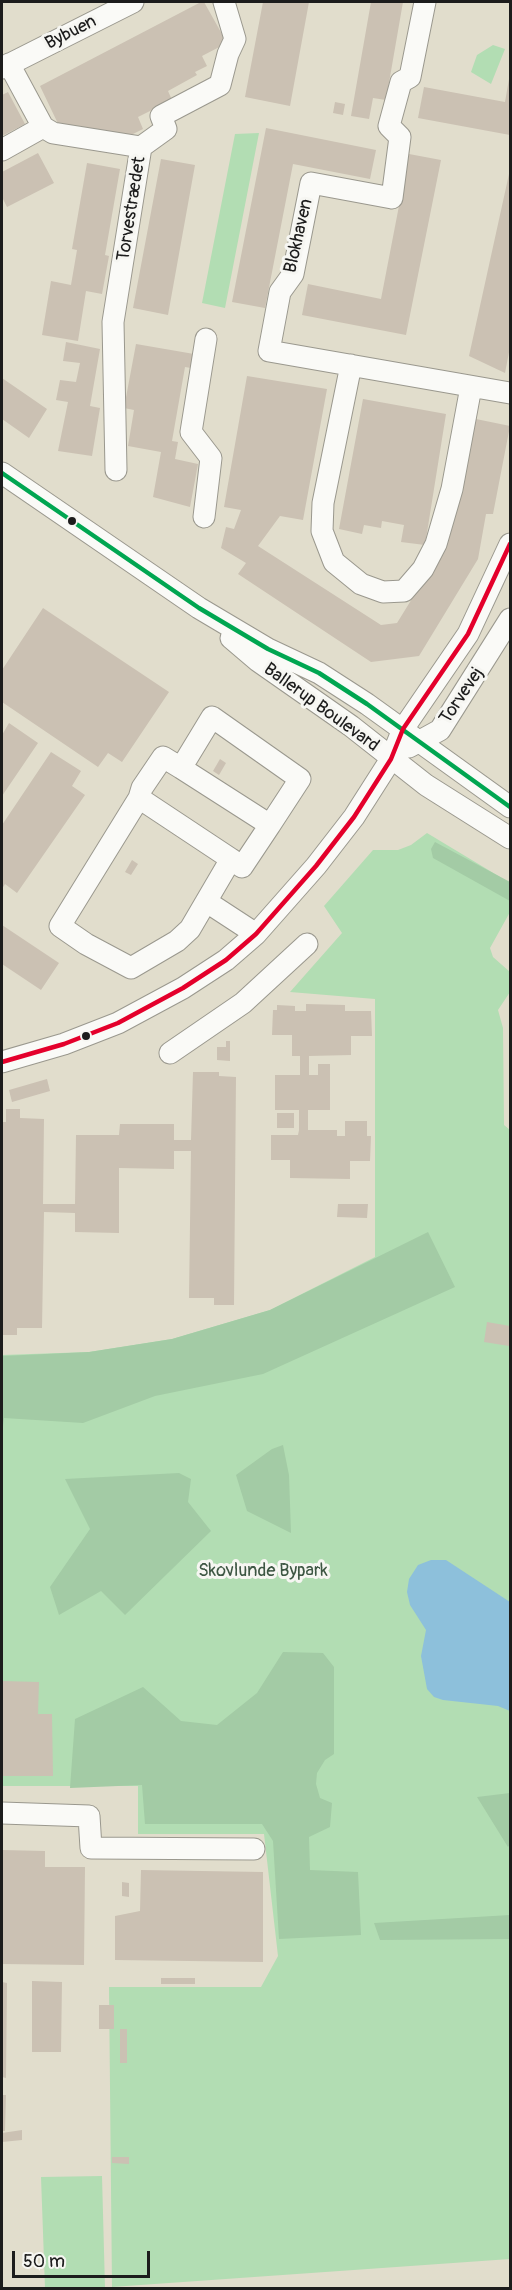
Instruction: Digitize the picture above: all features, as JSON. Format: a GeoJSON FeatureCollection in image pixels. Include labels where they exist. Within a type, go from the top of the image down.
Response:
{"type":"FeatureCollection","features":[{"type":"Feature","properties":{"kind":"street","name":"Bybuen"},"geometry":{"type":"LineString","coordinates":[[43,127],[5,66],[133,2]]}},
{"type":"Feature","properties":{"kind":"street","name":"Torvestrædet"},"geometry":{"type":"LineString","coordinates":[[116,470],[113,322],[141,147],[166,129],[161,116],[220,85],[228,54],[235,39],[224,2]]}},
{"type":"Feature","properties":{"kind":"street","name":"Blokhaven"},"geometry":{"type":"LineString","coordinates":[[424,2],[410,77],[401,82],[389,126],[400,137],[392,198],[311,183],[294,274],[280,292],[269,351],[510,393]]}},
{"type":"Feature","properties":{"kind":"street"},"geometry":{"type":"LineString","coordinates":[[2,150],[43,127],[53,133],[141,147]]}},
{"type":"Feature","properties":{"kind":"street"},"geometry":{"type":"LineString","coordinates":[[204,518],[211,458],[191,432],[206,339]]}},
{"type":"Feature","properties":{"kind":"street"},"geometry":{"type":"LineString","coordinates":[[351,365],[323,503],[321,531],[334,562],[361,584],[383,592],[404,591],[423,569],[436,544],[452,489],[471,387]]}},
{"type":"Feature","properties":{"kind":"street","name":"Ballerup Boulevard"},"geometry":{"type":"LineString","coordinates":[[2,473],[199,608],[268,649],[319,673],[412,734],[444,761],[510,807]]}},
{"type":"Feature","properties":{"kind":"street","name":"Torvevej"},"geometry":{"type":"LineString","coordinates":[[2,1062],[64,1044],[118,1023],[183,988],[226,960],[256,934],[316,866],[354,817],[392,759],[412,734],[468,634],[510,544]]}},
{"type":"Feature","properties":{"kind":"street","name":"Ballerup Boulevard"},"geometry":{"type":"LineString","coordinates":[[199,608],[258,662],[351,726],[392,759],[510,838]]}},
{"type":"Feature","properties":{"kind":"street","name":"Torvevej"},"geometry":{"type":"LineString","coordinates":[[412,734],[440,730],[510,619]]}},
{"type":"Feature","properties":{"kind":"street"},"geometry":{"type":"LineString","coordinates":[[139,798],[242,867],[300,779],[212,717],[181,768]]}},
{"type":"Feature","properties":{"kind":"street"},"geometry":{"type":"LineString","coordinates":[[231,859],[190,929],[177,941],[131,968],[86,944],[60,926],[163,757],[270,825]]}},
{"type":"Feature","properties":{"kind":"street"},"geometry":{"type":"LineString","coordinates":[[207,902],[256,934]]}},
{"type":"Feature","properties":{"kind":"street"},"geometry":{"type":"LineString","coordinates":[[170,1053],[243,1003],[307,944]]}},
{"type":"Feature","properties":{"kind":"street"},"geometry":{"type":"LineString","coordinates":[[2,1813],[89,1816],[91,1848],[254,1849]]}},
{"type":"Feature","properties":{"kind":"green space"},"geometry":{"type":"Polygon","coordinates":[[[493,45],[505,49],[491,84],[471,72],[477,55],[493,45]]]}},
{"type":"Feature","properties":{"kind":"green space"},"geometry":{"type":"Polygon","coordinates":[[[259,133],[225,308],[202,303],[235,134],[259,133]]]}},
{"type":"Feature","properties":{"kind":"green space","name":"Skovlunde Bypark"},"geometry":{"type":"Polygon","coordinates":[[[427,833],[510,883],[510,912],[490,948],[493,957],[510,972],[510,992],[498,1010],[503,1028],[504,1125],[510,1130],[510,2259],[112,2287],[109,1987],[261,1987],[278,1956],[264,1834],[138,1834],[138,1786],[2,1786],[2,1355],[89,1352],[172,1339],[270,1310],[375,1257],[375,999],[290,992],[342,933],[324,906],[373,850],[398,850],[411,845],[427,833]]]}},
{"type":"Feature","properties":{"kind":"green space"},"geometry":{"type":"Polygon","coordinates":[[[435,842],[510,882],[510,901],[433,858],[431,849],[435,842]]]}},
{"type":"Feature","properties":{"kind":"green space"},"geometry":{"type":"Polygon","coordinates":[[[428,1232],[455,1287],[263,1374],[155,1396],[83,1423],[4,1418],[2,1435],[2,1356],[89,1352],[172,1339],[270,1310],[428,1232]]]}},
{"type":"Feature","properties":{"kind":"green space"},"geometry":{"type":"Polygon","coordinates":[[[283,1445],[289,1475],[291,1533],[247,1511],[236,1475],[272,1449],[283,1445]]]}},
{"type":"Feature","properties":{"kind":"green space"},"geometry":{"type":"Polygon","coordinates":[[[179,1473],[191,1479],[188,1502],[211,1531],[125,1615],[101,1591],[59,1615],[50,1587],[90,1529],[65,1479],[179,1473]]]}},
{"type":"Feature","properties":{"kind":"green space"},"geometry":{"type":"Polygon","coordinates":[[[283,1652],[323,1653],[334,1667],[334,1754],[325,1760],[317,1773],[316,1784],[320,1798],[332,1803],[330,1827],[309,1837],[310,1870],[358,1872],[361,1935],[279,1939],[273,1841],[262,1824],[145,1824],[142,1785],[70,1788],[75,1719],[143,1687],[181,1721],[217,1725],[257,1693],[283,1652]]]}},
{"type":"Feature","properties":{"kind":"green space"},"geometry":{"type":"Polygon","coordinates":[[[510,1793],[510,1844],[508,1847],[477,1797],[510,1793]]]}},
{"type":"Feature","properties":{"kind":"green space"},"geometry":{"type":"Polygon","coordinates":[[[510,1915],[510,1939],[380,1940],[374,1923],[510,1915]]]}},
{"type":"Feature","properties":{"kind":"green space"},"geometry":{"type":"Polygon","coordinates":[[[102,2176],[105,2288],[45,2288],[41,2177],[102,2176]]]}},
{"type":"Feature","properties":{"kind":"water"},"geometry":{"type":"Polygon","coordinates":[[[431,1560],[446,1560],[510,1602],[510,1711],[498,1706],[443,1700],[434,1697],[427,1689],[421,1656],[426,1630],[410,1605],[407,1592],[409,1579],[418,1565],[431,1560]]]}},
{"type":"Feature","properties":{"kind":"building"},"geometry":{"type":"Polygon","coordinates":[[[204,2],[227,43],[202,56],[207,66],[195,72],[197,75],[168,91],[172,100],[138,117],[143,129],[125,138],[62,132],[40,86],[204,2]]]}},
{"type":"Feature","properties":{"kind":"building"},"geometry":{"type":"Polygon","coordinates":[[[263,2],[309,2],[290,106],[245,97],[263,2]]]}},
{"type":"Feature","properties":{"kind":"building"},"geometry":{"type":"Polygon","coordinates":[[[371,2],[403,2],[386,100],[373,98],[369,119],[351,116],[371,2]]]}},
{"type":"Feature","properties":{"kind":"building"},"geometry":{"type":"Polygon","coordinates":[[[509,79],[510,135],[418,118],[424,87],[505,102],[509,79]]]}},
{"type":"Feature","properties":{"kind":"building"},"geometry":{"type":"Polygon","coordinates":[[[8,92],[25,124],[2,136],[2,95],[8,92]]]}},
{"type":"Feature","properties":{"kind":"building"},"geometry":{"type":"Polygon","coordinates":[[[335,102],[345,104],[343,115],[333,113],[335,102]]]}},
{"type":"Feature","properties":{"kind":"building"},"geometry":{"type":"Polygon","coordinates":[[[266,128],[376,150],[370,179],[293,164],[265,308],[232,302],[266,128]]]}},
{"type":"Feature","properties":{"kind":"building"},"geometry":{"type":"Polygon","coordinates":[[[38,153],[54,183],[7,207],[2,197],[2,172],[38,153]]]}},
{"type":"Feature","properties":{"kind":"building"},"geometry":{"type":"Polygon","coordinates":[[[409,154],[441,160],[406,335],[302,315],[308,284],[381,299],[409,154]]]}},
{"type":"Feature","properties":{"kind":"building"},"geometry":{"type":"Polygon","coordinates":[[[161,159],[195,165],[168,315],[133,308],[161,159]]]}},
{"type":"Feature","properties":{"kind":"building"},"geometry":{"type":"Polygon","coordinates":[[[87,163],[120,169],[105,255],[109,256],[102,294],[86,291],[78,341],[42,335],[51,281],[71,285],[77,250],[72,249],[87,163]]]}},
{"type":"Feature","properties":{"kind":"building"},"geometry":{"type":"Polygon","coordinates":[[[509,174],[510,347],[505,373],[469,356],[509,174]]]}},
{"type":"Feature","properties":{"kind":"building"},"geometry":{"type":"Polygon","coordinates":[[[66,342],[100,349],[90,406],[100,408],[92,456],[58,451],[68,402],[56,400],[60,380],[76,382],[80,363],[63,361],[66,342]]]}},
{"type":"Feature","properties":{"kind":"building"},"geometry":{"type":"Polygon","coordinates":[[[136,344],[194,354],[191,368],[185,367],[172,441],[178,442],[175,459],[198,464],[190,507],[153,497],[161,452],[128,446],[134,410],[124,408],[136,344]]]}},
{"type":"Feature","properties":{"kind":"building"},"geometry":{"type":"Polygon","coordinates":[[[247,376],[327,389],[303,520],[280,516],[258,546],[381,625],[397,623],[444,547],[452,505],[458,506],[476,419],[510,426],[493,514],[486,514],[478,559],[419,656],[371,662],[238,574],[246,563],[221,548],[226,527],[234,529],[241,510],[224,507],[247,376]]]}},
{"type":"Feature","properties":{"kind":"building"},"geometry":{"type":"Polygon","coordinates":[[[2,378],[47,409],[29,438],[2,419],[2,378]]]}},
{"type":"Feature","properties":{"kind":"building"},"geometry":{"type":"Polygon","coordinates":[[[363,399],[446,414],[425,545],[401,542],[404,525],[382,521],[381,528],[364,525],[362,534],[339,529],[363,399]]]}},
{"type":"Feature","properties":{"kind":"building"},"geometry":{"type":"Polygon","coordinates":[[[43,608],[169,692],[122,762],[108,753],[98,767],[2,702],[2,670],[43,608]]]}},
{"type":"Feature","properties":{"kind":"building"},"geometry":{"type":"Polygon","coordinates":[[[9,723],[38,743],[2,796],[2,735],[9,723]]]}},
{"type":"Feature","properties":{"kind":"building"},"geometry":{"type":"Polygon","coordinates":[[[51,752],[81,771],[72,786],[85,795],[17,893],[5,884],[2,889],[2,825],[51,752]]]}},
{"type":"Feature","properties":{"kind":"building"},"geometry":{"type":"Polygon","coordinates":[[[220,759],[226,763],[219,775],[213,771],[220,759]]]}},
{"type":"Feature","properties":{"kind":"building"},"geometry":{"type":"Polygon","coordinates":[[[132,860],[138,864],[131,875],[125,872],[132,860]]]}},
{"type":"Feature","properties":{"kind":"building"},"geometry":{"type":"Polygon","coordinates":[[[2,925],[59,963],[41,990],[2,964],[2,925]]]}},
{"type":"Feature","properties":{"kind":"building"},"geometry":{"type":"Polygon","coordinates":[[[306,1004],[345,1005],[345,1011],[371,1011],[372,1036],[351,1036],[351,1055],[309,1056],[309,1075],[318,1075],[318,1064],[330,1064],[330,1110],[308,1110],[308,1130],[337,1130],[337,1136],[345,1136],[345,1121],[367,1121],[367,1136],[371,1136],[370,1161],[350,1161],[350,1179],[290,1178],[290,1160],[271,1160],[271,1135],[298,1135],[299,1130],[299,1110],[275,1110],[275,1075],[300,1075],[300,1056],[292,1056],[292,1035],[272,1035],[273,1010],[277,1010],[277,1005],[295,1006],[295,1011],[306,1011],[306,1004]]]}},
{"type":"Feature","properties":{"kind":"building"},"geometry":{"type":"Polygon","coordinates":[[[226,1041],[230,1041],[230,1061],[217,1060],[217,1047],[226,1047],[226,1041]]]}},
{"type":"Feature","properties":{"kind":"building"},"geometry":{"type":"Polygon","coordinates":[[[193,1072],[219,1072],[219,1076],[236,1077],[234,1305],[214,1305],[214,1298],[189,1298],[191,1151],[174,1151],[174,1169],[119,1168],[119,1233],[75,1232],[75,1213],[44,1212],[42,1328],[17,1328],[17,1335],[2,1335],[2,1122],[6,1122],[6,1109],[20,1109],[20,1118],[44,1119],[43,1204],[75,1204],[76,1135],[119,1135],[120,1124],[174,1124],[174,1140],[191,1140],[193,1072]]]}},
{"type":"Feature","properties":{"kind":"building"},"geometry":{"type":"Polygon","coordinates":[[[47,1079],[50,1091],[12,1102],[9,1090],[47,1079]]]}},
{"type":"Feature","properties":{"kind":"building"},"geometry":{"type":"Polygon","coordinates":[[[277,1113],[294,1113],[294,1128],[277,1128],[277,1113]]]}},
{"type":"Feature","properties":{"kind":"building"},"geometry":{"type":"Polygon","coordinates":[[[338,1204],[368,1204],[367,1218],[337,1217],[338,1204]]]}},
{"type":"Feature","properties":{"kind":"building"},"geometry":{"type":"Polygon","coordinates":[[[487,1322],[510,1326],[509,1346],[484,1342],[487,1322]]]}},
{"type":"Feature","properties":{"kind":"building"},"geometry":{"type":"Polygon","coordinates":[[[2,1681],[39,1682],[38,1714],[52,1714],[53,1776],[2,1776],[2,1681]]]}},
{"type":"Feature","properties":{"kind":"building"},"geometry":{"type":"Polygon","coordinates":[[[2,1850],[45,1851],[45,1867],[85,1867],[84,1965],[2,1964],[2,1850]]]}},
{"type":"Feature","properties":{"kind":"building"},"geometry":{"type":"Polygon","coordinates":[[[141,1870],[263,1872],[263,1962],[115,1960],[115,1916],[140,1911],[141,1870]]]}},
{"type":"Feature","properties":{"kind":"building"},"geometry":{"type":"Polygon","coordinates":[[[122,1882],[129,1883],[129,1897],[122,1896],[122,1882]]]}},
{"type":"Feature","properties":{"kind":"building"},"geometry":{"type":"Polygon","coordinates":[[[161,1978],[195,1978],[195,1984],[161,1984],[161,1978]]]}},
{"type":"Feature","properties":{"kind":"building"},"geometry":{"type":"Polygon","coordinates":[[[32,1981],[62,1982],[61,2052],[32,2052],[32,1981]]]}},
{"type":"Feature","properties":{"kind":"building"},"geometry":{"type":"Polygon","coordinates":[[[2,1982],[7,1983],[6,2078],[2,2077],[2,1982]]]}},
{"type":"Feature","properties":{"kind":"building"},"geometry":{"type":"Polygon","coordinates":[[[99,2005],[114,2005],[114,2029],[99,2029],[99,2005]]]}},
{"type":"Feature","properties":{"kind":"building"},"geometry":{"type":"Polygon","coordinates":[[[120,2029],[127,2029],[127,2063],[120,2063],[120,2029]]]}},
{"type":"Feature","properties":{"kind":"building"},"geometry":{"type":"Polygon","coordinates":[[[2,2095],[6,2095],[5,2131],[2,2131],[2,2095]]]}},
{"type":"Feature","properties":{"kind":"building"},"geometry":{"type":"Polygon","coordinates":[[[22,2130],[22,2140],[2,2142],[2,2133],[22,2130]]]}},
{"type":"Feature","properties":{"kind":"building"},"geometry":{"type":"Polygon","coordinates":[[[112,2157],[129,2157],[129,2164],[112,2163],[112,2157]]]}},
{"type":"Feature","properties":{"kind":"transit line"},"geometry":{"type":"LineString","coordinates":[[2,473],[199,608],[268,649],[319,673],[367,704],[510,807]]}},
{"type":"Feature","properties":{"kind":"transit line"},"geometry":{"type":"LineString","coordinates":[[2,1062],[64,1044],[118,1023],[183,988],[226,960],[256,934],[316,866],[354,817],[391,759],[403,729],[468,634],[510,544]]}}]}
